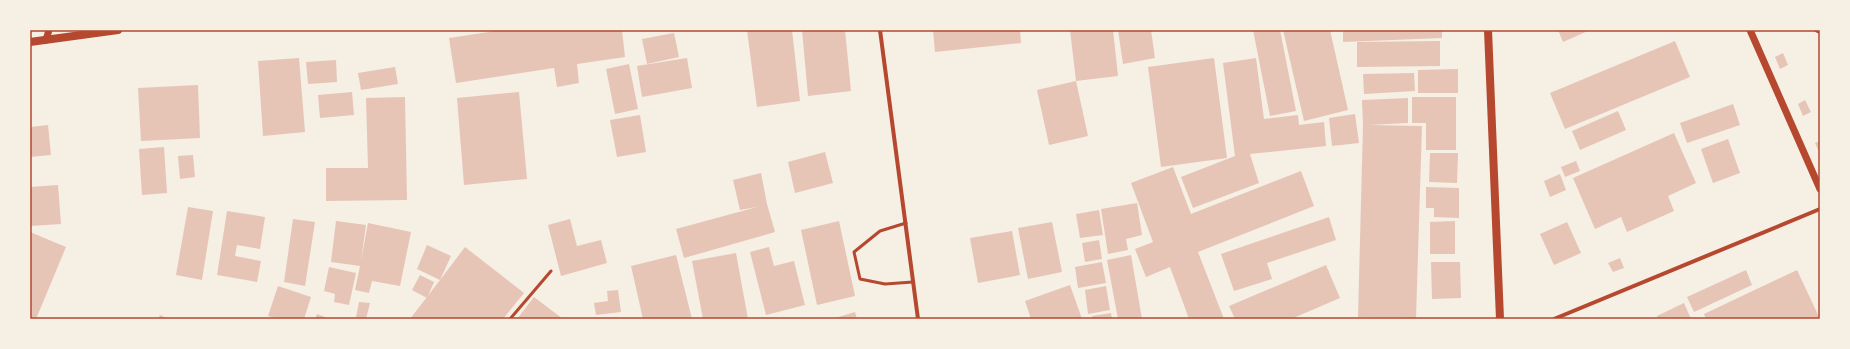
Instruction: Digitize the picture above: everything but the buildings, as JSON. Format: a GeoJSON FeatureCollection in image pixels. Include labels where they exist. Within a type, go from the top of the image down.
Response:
{"type":"FeatureCollection","features":[{"type":"Feature","properties":{"kind":"main road"},"geometry":{"type":"LineString","coordinates":[[30,42],[118,30]]}},
{"type":"Feature","properties":{"kind":"main road"},"geometry":{"type":"LineString","coordinates":[[1488,30],[1500,319]]}},
{"type":"Feature","properties":{"kind":"street"},"geometry":{"type":"LineString","coordinates":[[46,40],[49,30]]}},
{"type":"Feature","properties":{"kind":"street"},"geometry":{"type":"LineString","coordinates":[[880,30],[918,319]]}},
{"type":"Feature","properties":{"kind":"street"},"geometry":{"type":"LineString","coordinates":[[1750,30],[1820,189]]}},
{"type":"Feature","properties":{"kind":"street"},"geometry":{"type":"LineString","coordinates":[[1554,319],[1820,209]]}},
{"type":"Feature","properties":{"kind":"lane"},"geometry":{"type":"LineString","coordinates":[[906,224],[880,231],[854,252],[860,279],[885,284],[913,282]]}},
{"type":"Feature","properties":{"kind":"lane"},"geometry":{"type":"LineString","coordinates":[[510,319],[551,271]]}},
{"type":"Feature","properties":{"kind":"path"},"geometry":{"type":"LineString","coordinates":[[1814,30],[1820,32]]}}]}
